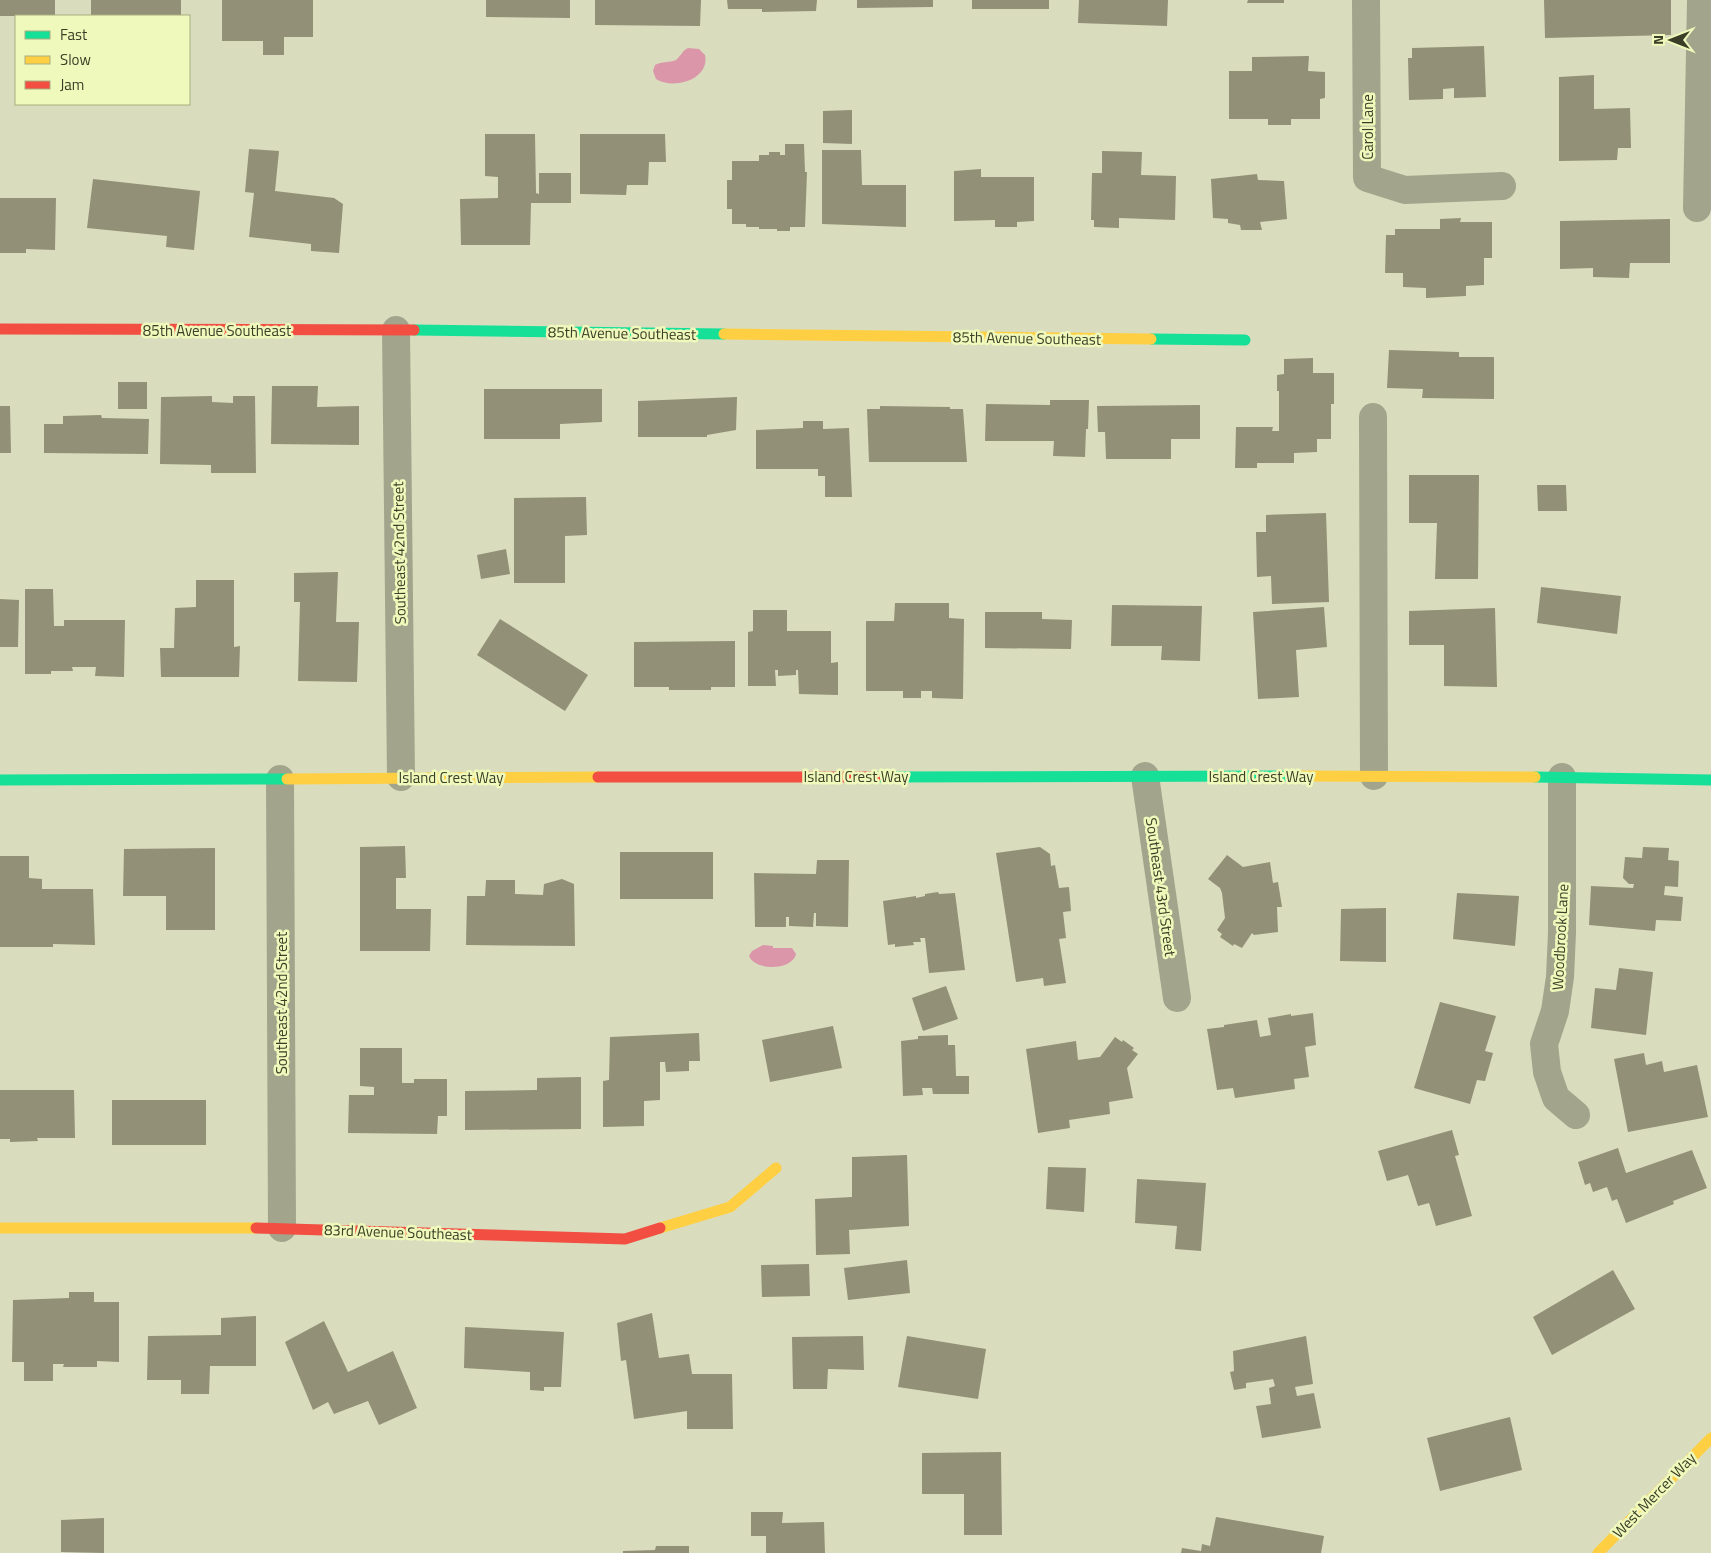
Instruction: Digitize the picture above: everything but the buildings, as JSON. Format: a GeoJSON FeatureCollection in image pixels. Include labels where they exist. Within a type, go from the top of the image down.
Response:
{"type":"FeatureCollection","features":[{"type":"Feature","properties":{"kind":"street","name":"Carol Lane"},"geometry":{"type":"LineString","coordinates":[[1366,0],[1367,178],[1405,190],[1502,186]]}},
{"type":"Feature","properties":{"kind":"street"},"geometry":{"type":"LineString","coordinates":[[1697,208],[1701,0]]}},
{"type":"Feature","properties":{"kind":"street","name":"85th Avenue Southeast"},"geometry":{"type":"LineString","coordinates":[[0,329],[396,330],[1245,340]]}},
{"type":"Feature","properties":{"kind":"street","name":"Southeast 42nd Street"},"geometry":{"type":"LineString","coordinates":[[396,330],[401,776]]}},
{"type":"Feature","properties":{"kind":"street"},"geometry":{"type":"LineString","coordinates":[[1373,417],[1374,776]]}},
{"type":"Feature","properties":{"kind":"street","name":"Island Crest Way"},"geometry":{"type":"LineString","coordinates":[[0,780],[280,779],[401,776],[1374,776],[1711,780]]}},
{"type":"Feature","properties":{"kind":"street","name":"Southeast 43rd Street"},"geometry":{"type":"LineString","coordinates":[[1145,776],[1176,998]]}},
{"type":"Feature","properties":{"kind":"street","name":"Woodbrook Lane"},"geometry":{"type":"LineString","coordinates":[[1562,777],[1562,933],[1560,977],[1555,1011],[1544,1044],[1547,1072],[1556,1098],[1576,1116]]}},
{"type":"Feature","properties":{"kind":"street","name":"Southeast 42nd Street"},"geometry":{"type":"LineString","coordinates":[[280,779],[282,1228]]}},
{"type":"Feature","properties":{"kind":"street","name":"83rd Avenue Southeast"},"geometry":{"type":"LineString","coordinates":[[0,1228],[282,1228],[625,1240],[730,1207],[776,1168]]}},
{"type":"Feature","properties":{"kind":"street","name":"West Mercer Way"},"geometry":{"type":"LineString","coordinates":[[1598,1553],[1711,1438]]}},
{"type":"Feature","properties":{"kind":"shaded area"},"geometry":{"type":"Polygon","coordinates":[[[688,48],[699,49],[705,55],[705,64],[702,71],[689,80],[680,83],[663,82],[656,79],[653,71],[655,65],[676,60],[688,48]]]}},
{"type":"Feature","properties":{"kind":"shaded area"},"geometry":{"type":"Polygon","coordinates":[[[763,945],[773,946],[773,948],[792,948],[796,954],[793,959],[782,966],[766,967],[759,965],[749,956],[752,951],[763,945]]]}},
{"type":"Feature","properties":{"kind":"traffic: fast"},"geometry":{"type":"LineString","coordinates":[[414,330],[724,334]]}},
{"type":"Feature","properties":{"kind":"traffic: fast"},"geometry":{"type":"LineString","coordinates":[[1151,339],[1245,340]]}},
{"type":"Feature","properties":{"kind":"traffic: fast"},"geometry":{"type":"LineString","coordinates":[[876,777],[1296,776]]}},
{"type":"Feature","properties":{"kind":"traffic: fast"},"geometry":{"type":"LineString","coordinates":[[1535,777],[1711,780]]}},
{"type":"Feature","properties":{"kind":"traffic: fast"},"geometry":{"type":"LineString","coordinates":[[0,780],[287,779]]}},
{"type":"Feature","properties":{"kind":"traffic: slow"},"geometry":{"type":"LineString","coordinates":[[724,334],[1151,339]]}},
{"type":"Feature","properties":{"kind":"traffic: slow"},"geometry":{"type":"LineString","coordinates":[[1296,776],[1535,777]]}},
{"type":"Feature","properties":{"kind":"traffic: slow"},"geometry":{"type":"LineString","coordinates":[[287,779],[598,777]]}},
{"type":"Feature","properties":{"kind":"traffic: slow"},"geometry":{"type":"LineString","coordinates":[[660,1228],[730,1207],[776,1168]]}},
{"type":"Feature","properties":{"kind":"traffic: slow"},"geometry":{"type":"LineString","coordinates":[[0,1228],[256,1228]]}},
{"type":"Feature","properties":{"kind":"traffic: slow"},"geometry":{"type":"LineString","coordinates":[[1598,1553],[1711,1438]]}},
{"type":"Feature","properties":{"kind":"traffic: jam"},"geometry":{"type":"LineString","coordinates":[[0,329],[414,330]]}},
{"type":"Feature","properties":{"kind":"traffic: jam"},"geometry":{"type":"LineString","coordinates":[[598,777],[876,777]]}},
{"type":"Feature","properties":{"kind":"traffic: jam"},"geometry":{"type":"LineString","coordinates":[[256,1228],[625,1239],[660,1228]]}}]}
